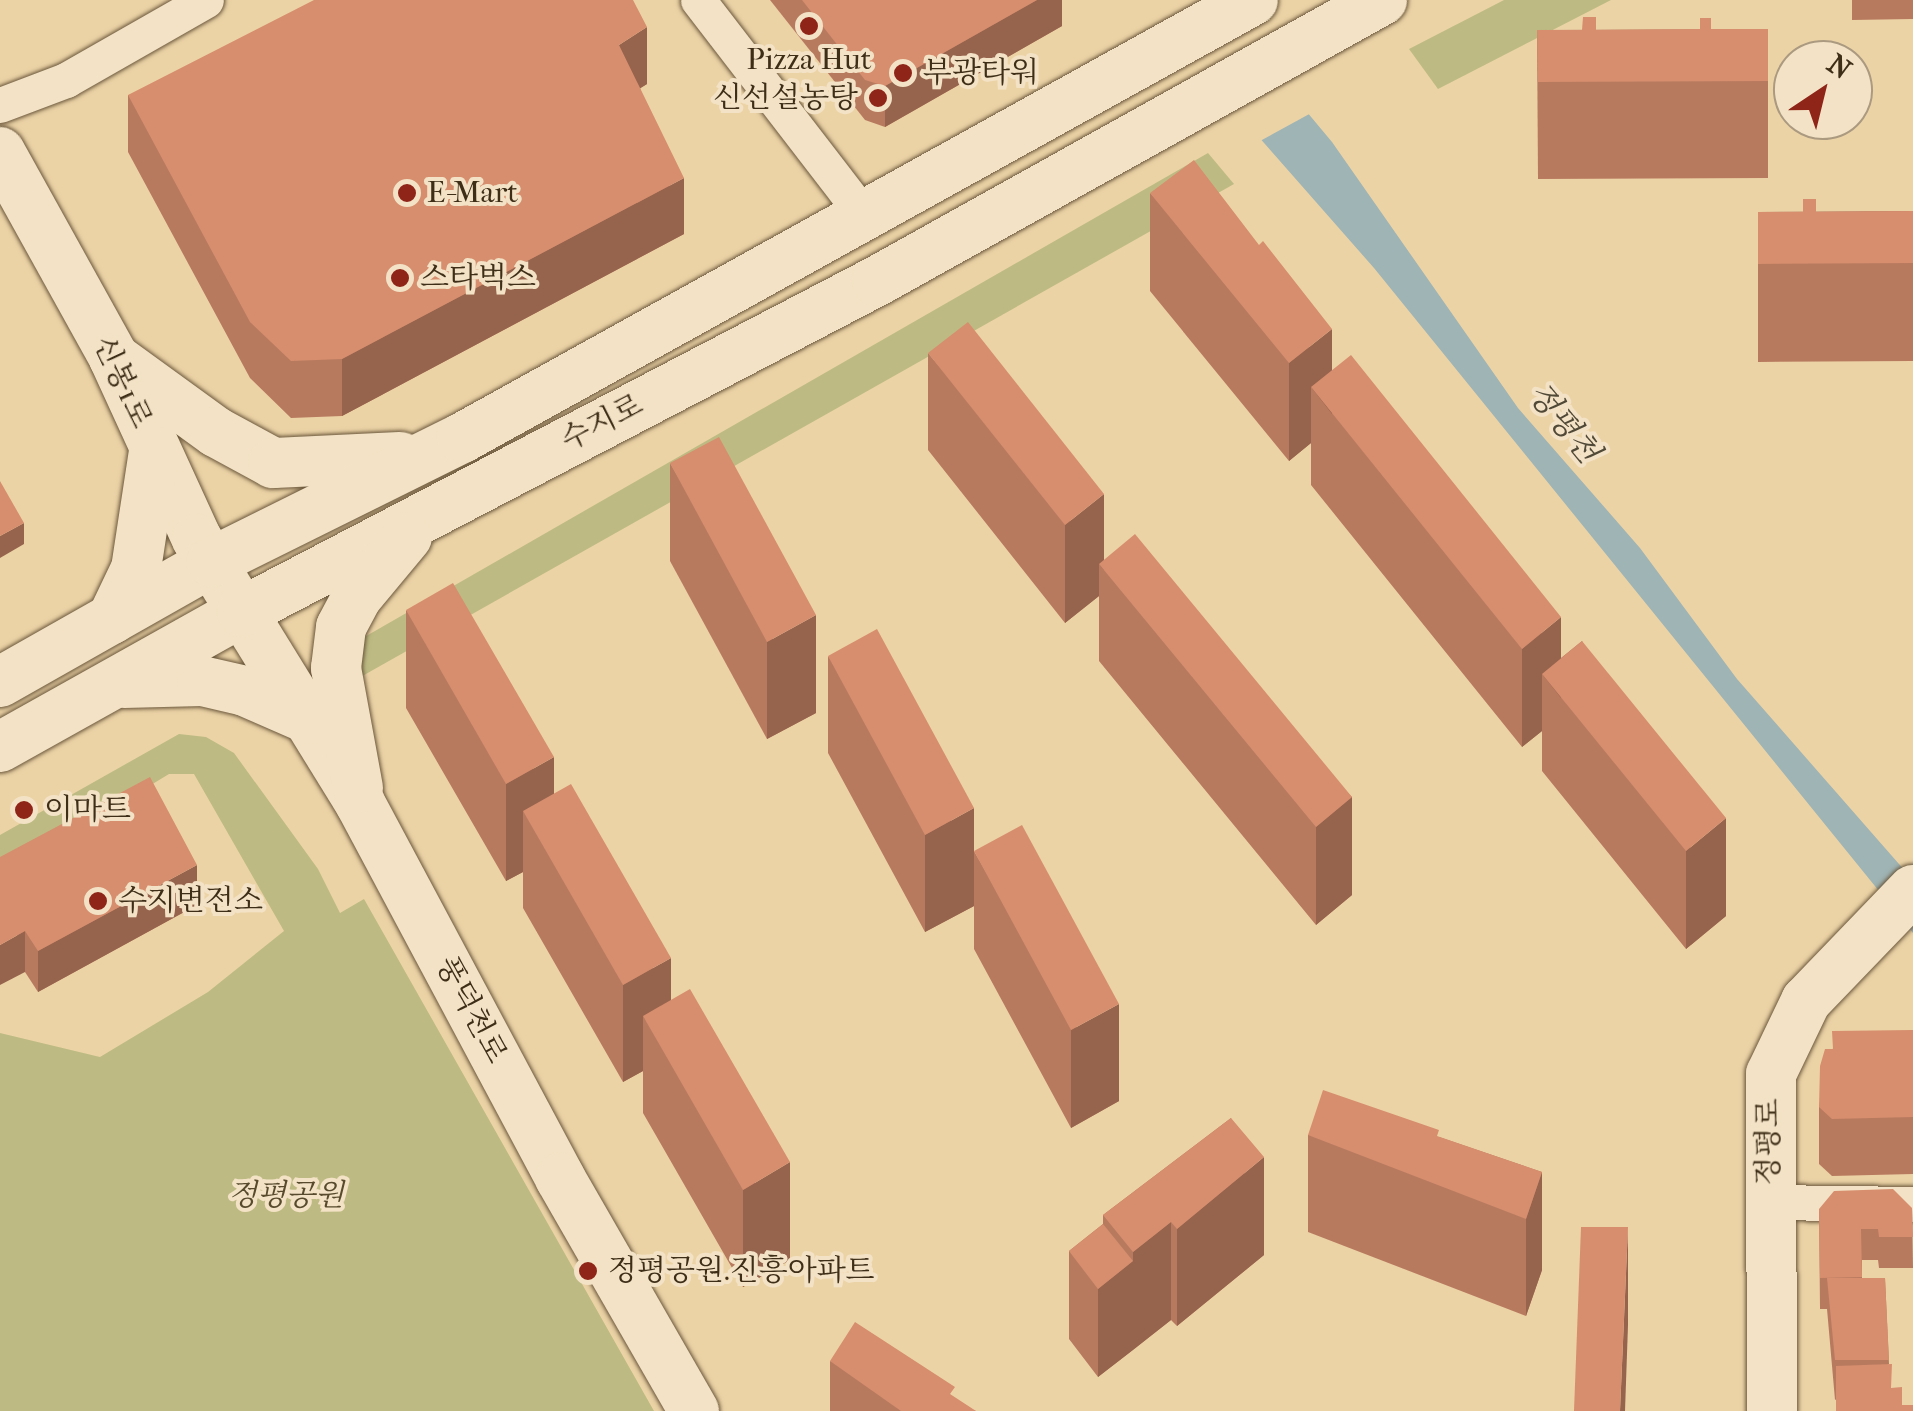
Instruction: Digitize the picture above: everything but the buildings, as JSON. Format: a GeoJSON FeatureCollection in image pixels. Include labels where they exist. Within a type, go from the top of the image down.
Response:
{"type":"FeatureCollection","features":[{"type":"Feature","properties":{"kind":"main road","name":"수지로"},"geometry":{"type":"LineString","coordinates":[[0,682],[212,562],[426,455],[1162,45],[1253,0]]}},
{"type":"Feature","properties":{"kind":"main road","name":"수지로"},"geometry":{"type":"LineString","coordinates":[[0,748],[242,612],[877,281],[1374,5]]}},
{"type":"Feature","properties":{"kind":"main road","name":"신봉1로"},"geometry":{"type":"LineString","coordinates":[[0,152],[114,358],[154,451],[242,612]]}},
{"type":"Feature","properties":{"kind":"main road"},"geometry":{"type":"LineString","coordinates":[[114,358],[216,432],[273,463],[426,455]]}},
{"type":"Feature","properties":{"kind":"main road"},"geometry":{"type":"LineString","coordinates":[[112,619],[136,569],[154,451]]}},
{"type":"Feature","properties":{"kind":"main road"},"geometry":{"type":"LineString","coordinates":[[360,802],[352,727],[336,668],[342,627],[378,568],[429,514]]}},
{"type":"Feature","properties":{"kind":"main road","name":"풍덕천로"},"geometry":{"type":"LineString","coordinates":[[242,612],[360,802],[694,1411]]}},
{"type":"Feature","properties":{"kind":"main road"},"geometry":{"type":"LineString","coordinates":[[114,684],[202,681],[246,691],[309,719]]}},
{"type":"Feature","properties":{"kind":"main road","name":"정평로"},"geometry":{"type":"LineString","coordinates":[[1772,1411],[1768,1202],[1771,1074],[1806,1000],[1866,934],[1913,890]]}},
{"type":"Feature","properties":{"kind":"street"},"geometry":{"type":"LineString","coordinates":[[0,105],[66,80],[206,0]]}},
{"type":"Feature","properties":{"kind":"street"},"geometry":{"type":"LineString","coordinates":[[698,0],[863,214]]}},
{"type":"Feature","properties":{"kind":"street","name":"정평로"},"geometry":{"type":"LineString","coordinates":[[1768,1202],[1913,1204]]}},
{"type":"Feature","properties":{"kind":"green space"},"geometry":{"type":"Polygon","coordinates":[[[1504,0],[1611,0],[1438,89],[1409,49],[1504,0]]]}},
{"type":"Feature","properties":{"kind":"green space"},"geometry":{"type":"Polygon","coordinates":[[[1208,153],[1234,184],[357,679],[361,639],[1208,153]]]}},
{"type":"Feature","properties":{"kind":"green space","name":"정평공원"},"geometry":{"type":"Polygon","coordinates":[[[179,734],[206,737],[234,753],[318,869],[340,913],[364,899],[654,1411],[0,1411],[0,1033],[100,1057],[208,992],[284,931],[194,774],[169,774],[0,877],[0,835],[179,734]]]}},
{"type":"Feature","properties":{"kind":"shaded area","name":"정평천"},"geometry":{"type":"Polygon","coordinates":[[[1266,63],[1332,142],[1518,408],[1640,548],[1737,679],[1913,880],[1913,933],[1374,268],[1207,78],[1266,63]]]}},
{"type":"Feature","properties":{"kind":"pier"},"geometry":{"type":"Polygon","coordinates":[[[1213,0],[1313,112],[1260,141],[1134,1],[1213,0]]]}},
{"type":"Feature","properties":{"kind":"place","name":"Pizza Hut"},"geometry":{"type":"Point","coordinates":[809,26]}},
{"type":"Feature","properties":{"kind":"place","name":"부광타워"},"geometry":{"type":"Point","coordinates":[903,73]}},
{"type":"Feature","properties":{"kind":"place","name":"신선설농탕"},"geometry":{"type":"Point","coordinates":[878,98]}},
{"type":"Feature","properties":{"kind":"place","name":"E-Mart"},"geometry":{"type":"Point","coordinates":[407,193]}},
{"type":"Feature","properties":{"kind":"place","name":"스타벅스"},"geometry":{"type":"Point","coordinates":[400,278]}},
{"type":"Feature","properties":{"kind":"place","name":"이마트"},"geometry":{"type":"Point","coordinates":[24,810]}},
{"type":"Feature","properties":{"kind":"place","name":"수지변전소"},"geometry":{"type":"Point","coordinates":[98,901]}},
{"type":"Feature","properties":{"kind":"place","name":"정평공원.진흥아파트"},"geometry":{"type":"Point","coordinates":[588,1271]}}]}
